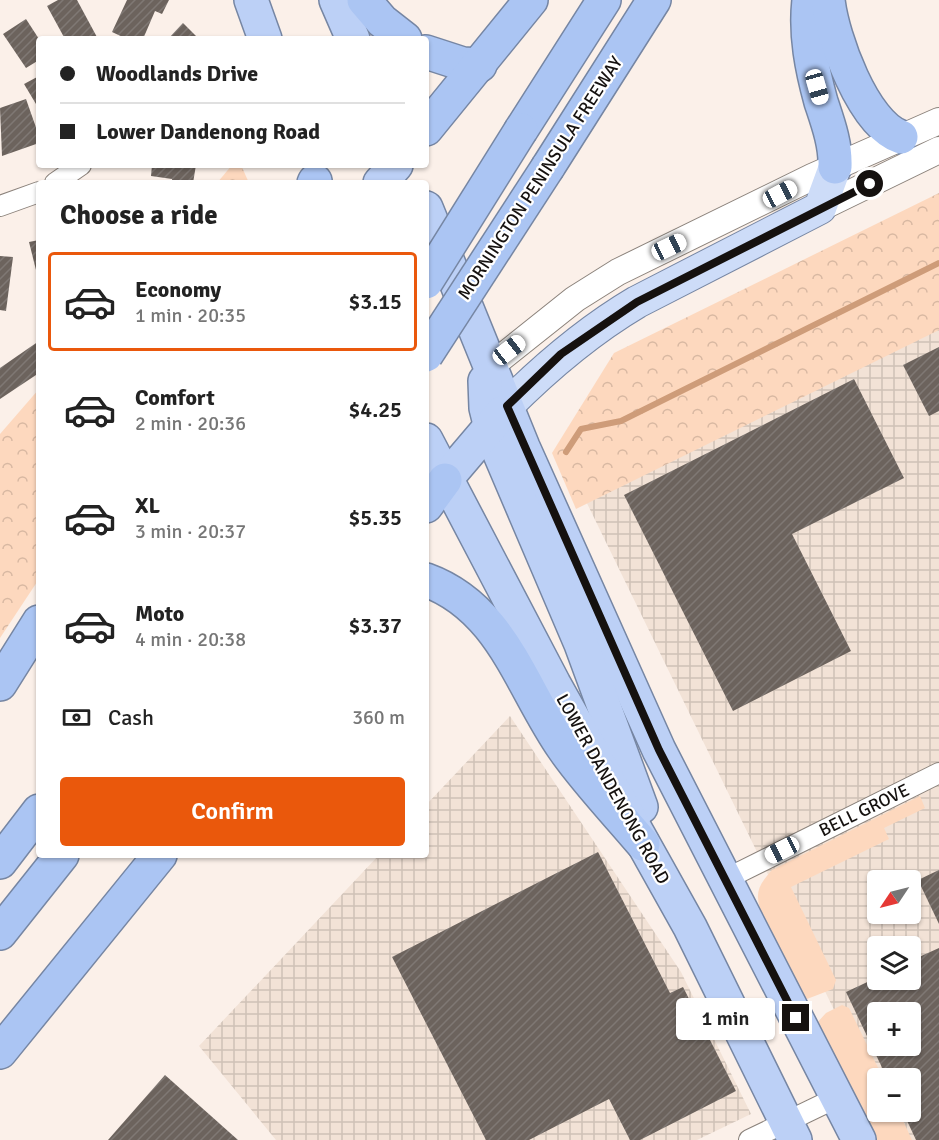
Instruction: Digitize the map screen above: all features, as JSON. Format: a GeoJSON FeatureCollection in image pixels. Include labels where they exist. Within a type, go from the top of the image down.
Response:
{"type":"FeatureCollection","features":[{"type":"Feature","properties":{"kind":"highway"},"geometry":{"type":"LineString","coordinates":[[251,0],[263,36]]}},
{"type":"Feature","properties":{"kind":"highway"},"geometry":{"type":"LineString","coordinates":[[336,0],[352,36]]}},
{"type":"Feature","properties":{"kind":"highway"},"geometry":{"type":"LineString","coordinates":[[364,0],[382,21],[401,36]]}},
{"type":"Feature","properties":{"kind":"highway"},"geometry":{"type":"LineString","coordinates":[[429,125],[531,0]]}},
{"type":"Feature","properties":{"kind":"highway"},"geometry":{"type":"LineString","coordinates":[[429,277],[604,0]]}},
{"type":"Feature","properties":{"kind":"highway","name":"MORNINGTON PENINSULA FREEWAY"},"geometry":{"type":"LineString","coordinates":[[429,350],[654,0]]}},
{"type":"Feature","properties":{"kind":"highway"},"geometry":{"type":"LineString","coordinates":[[809,0],[808,22],[812,65],[833,145],[835,167]]}},
{"type":"Feature","properties":{"kind":"highway"},"geometry":{"type":"LineString","coordinates":[[828,0],[836,40],[850,74],[883,124],[901,137]]}},
{"type":"Feature","properties":{"kind":"highway"},"geometry":{"type":"LineString","coordinates":[[429,53],[463,64],[480,65]]}},
{"type":"Feature","properties":{"kind":"highway"},"geometry":{"type":"LineString","coordinates":[[383,180],[393,168]]}},
{"type":"Feature","properties":{"kind":"highway"},"geometry":{"type":"LineString","coordinates":[[429,215],[491,366],[486,375],[484,390],[499,416],[724,880],[859,1140]]}},
{"type":"Feature","properties":{"kind":"highway"},"geometry":{"type":"LineString","coordinates":[[429,502],[499,416]]}},
{"type":"Feature","properties":{"kind":"highway"},"geometry":{"type":"LineString","coordinates":[[499,416],[504,467],[600,689],[672,894]]}},
{"type":"Feature","properties":{"kind":"highway","name":"LOWER DANDENONG ROAD"},"geometry":{"type":"LineString","coordinates":[[429,446],[445,480],[672,894],[790,1131]]}},
{"type":"Feature","properties":{"kind":"highway"},"geometry":{"type":"LineString","coordinates":[[429,581],[457,595],[476,610],[498,635],[563,748],[643,844]]}},
{"type":"Feature","properties":{"kind":"highway"},"geometry":{"type":"LineString","coordinates":[[0,684],[36,627]]}},
{"type":"Feature","properties":{"kind":"highway"},"geometry":{"type":"LineString","coordinates":[[0,862],[36,815]]}},
{"type":"Feature","properties":{"kind":"highway"},"geometry":{"type":"LineString","coordinates":[[0,933],[60,858]]}},
{"type":"Feature","properties":{"kind":"highway"},"geometry":{"type":"LineString","coordinates":[[0,1052],[158,858]]}},
{"type":"Feature","properties":{"kind":"main road"},"geometry":{"type":"LineString","coordinates":[[499,416],[561,354],[608,319],[820,208],[829,189],[835,167]]}},
{"type":"Feature","properties":{"kind":"street"},"geometry":{"type":"LineString","coordinates":[[491,366],[575,299],[618,272],[835,167],[939,121]]}},
{"type":"Feature","properties":{"kind":"street"},"geometry":{"type":"LineString","coordinates":[[820,208],[939,150]]}},
{"type":"Feature","properties":{"kind":"street"},"geometry":{"type":"LineString","coordinates":[[59,180],[77,168]]}},
{"type":"Feature","properties":{"kind":"street"},"geometry":{"type":"LineString","coordinates":[[0,206],[36,193]]}},
{"type":"Feature","properties":{"kind":"street","name":"BELL GROVE"},"geometry":{"type":"LineString","coordinates":[[724,880],[939,773]]}},
{"type":"Feature","properties":{"kind":"street"},"geometry":{"type":"LineString","coordinates":[[749,1140],[790,1131],[838,1097]]}},
{"type":"Feature","properties":{"kind":"shaded area"},"geometry":{"type":"Polygon","coordinates":[[[939,317],[939,1140],[898,1140],[889,1122],[921,1122],[921,1068],[867,1068],[867,1077],[581,491],[939,317]]]}},
{"type":"Feature","properties":{"kind":"shaded area"},"geometry":{"type":"Polygon","coordinates":[[[510,716],[681,972],[751,1114],[697,1140],[276,1140],[199,1046],[376,858],[429,858],[429,802],[510,716]]]}},
{"type":"Feature","properties":{"kind":"green space"},"geometry":{"type":"Polygon","coordinates":[[[230,168],[242,168],[248,180],[220,180],[230,168]]]}},
{"type":"Feature","properties":{"kind":"green space"},"geometry":{"type":"Polygon","coordinates":[[[939,193],[939,330],[576,509],[552,453],[614,353],[939,193]]]}},
{"type":"Feature","properties":{"kind":"green space"},"geometry":{"type":"Polygon","coordinates":[[[36,392],[36,584],[0,638],[0,434],[36,392]]]}},
{"type":"Feature","properties":{"kind":"green space"},"geometry":{"type":"Polygon","coordinates":[[[920,796],[925,808],[884,828],[889,839],[791,887],[836,980],[833,989],[807,999],[802,995],[764,922],[758,898],[762,883],[772,870],[920,796]]]}},
{"type":"Feature","properties":{"kind":"green space"},"geometry":{"type":"Polygon","coordinates":[[[842,1005],[849,1008],[867,1045],[867,1056],[872,1056],[878,1068],[867,1068],[867,1122],[904,1122],[912,1140],[872,1140],[816,1024],[826,1013],[842,1005]]]}},
{"type":"Feature","properties":{"kind":"building"},"geometry":{"type":"Polygon","coordinates":[[[58,0],[77,0],[96,36],[63,36],[47,6],[58,0]]]}},
{"type":"Feature","properties":{"kind":"building"},"geometry":{"type":"Polygon","coordinates":[[[127,0],[169,0],[162,14],[155,11],[144,36],[121,36],[112,32],[127,0]]]}},
{"type":"Feature","properties":{"kind":"building"},"geometry":{"type":"Polygon","coordinates":[[[26,19],[37,36],[36,62],[26,68],[3,34],[26,19]]]}},
{"type":"Feature","properties":{"kind":"building"},"geometry":{"type":"Polygon","coordinates":[[[183,23],[196,36],[171,36],[183,23]]]}},
{"type":"Feature","properties":{"kind":"building"},"geometry":{"type":"Polygon","coordinates":[[[36,78],[36,104],[24,84],[36,78]]]}},
{"type":"Feature","properties":{"kind":"building"},"geometry":{"type":"Polygon","coordinates":[[[26,99],[36,127],[36,144],[2,156],[0,108],[26,99]]]}},
{"type":"Feature","properties":{"kind":"building"},"geometry":{"type":"Polygon","coordinates":[[[152,168],[196,168],[194,180],[172,180],[151,176],[152,168]]]}},
{"type":"Feature","properties":{"kind":"building"},"geometry":{"type":"Polygon","coordinates":[[[36,241],[36,270],[29,242],[36,241]]]}},
{"type":"Feature","properties":{"kind":"building"},"geometry":{"type":"Polygon","coordinates":[[[0,256],[13,257],[6,311],[0,310],[0,256]]]}},
{"type":"Feature","properties":{"kind":"building"},"geometry":{"type":"Polygon","coordinates":[[[36,343],[36,375],[0,399],[0,368],[36,343]]]}},
{"type":"Feature","properties":{"kind":"building"},"geometry":{"type":"Polygon","coordinates":[[[939,347],[939,411],[929,416],[903,365],[939,347]]]}},
{"type":"Feature","properties":{"kind":"building"},"geometry":{"type":"Polygon","coordinates":[[[854,379],[904,478],[792,534],[851,651],[733,711],[624,495],[854,379]]]}},
{"type":"Feature","properties":{"kind":"building"},"geometry":{"type":"Polygon","coordinates":[[[598,852],[670,993],[683,987],[736,1091],[640,1140],[630,1140],[609,1099],[529,1140],[486,1140],[392,957],[598,852]]]}},
{"type":"Feature","properties":{"kind":"building"},"geometry":{"type":"Polygon","coordinates":[[[939,870],[939,924],[921,886],[921,879],[939,870]]]}},
{"type":"Feature","properties":{"kind":"building"},"geometry":{"type":"Polygon","coordinates":[[[939,948],[939,1140],[916,1140],[908,1122],[921,1122],[921,1068],[882,1068],[877,1056],[921,1056],[921,1002],[867,1002],[867,1036],[846,992],[867,982],[867,990],[921,990],[921,956],[939,948]]]}},
{"type":"Feature","properties":{"kind":"building"},"geometry":{"type":"Polygon","coordinates":[[[165,1075],[238,1140],[108,1140],[165,1075]]]}},
{"type":"Feature","properties":{"kind":"waterway"},"geometry":{"type":"LineString","coordinates":[[566,452],[581,429],[621,421],[939,263]]}},
{"type":"Feature","properties":{"kind":"route"},"geometry":{"type":"LineString","coordinates":[[796,1018],[659,750],[611,646],[507,406],[561,354],[608,319],[637,302],[870,184]]}}]}
